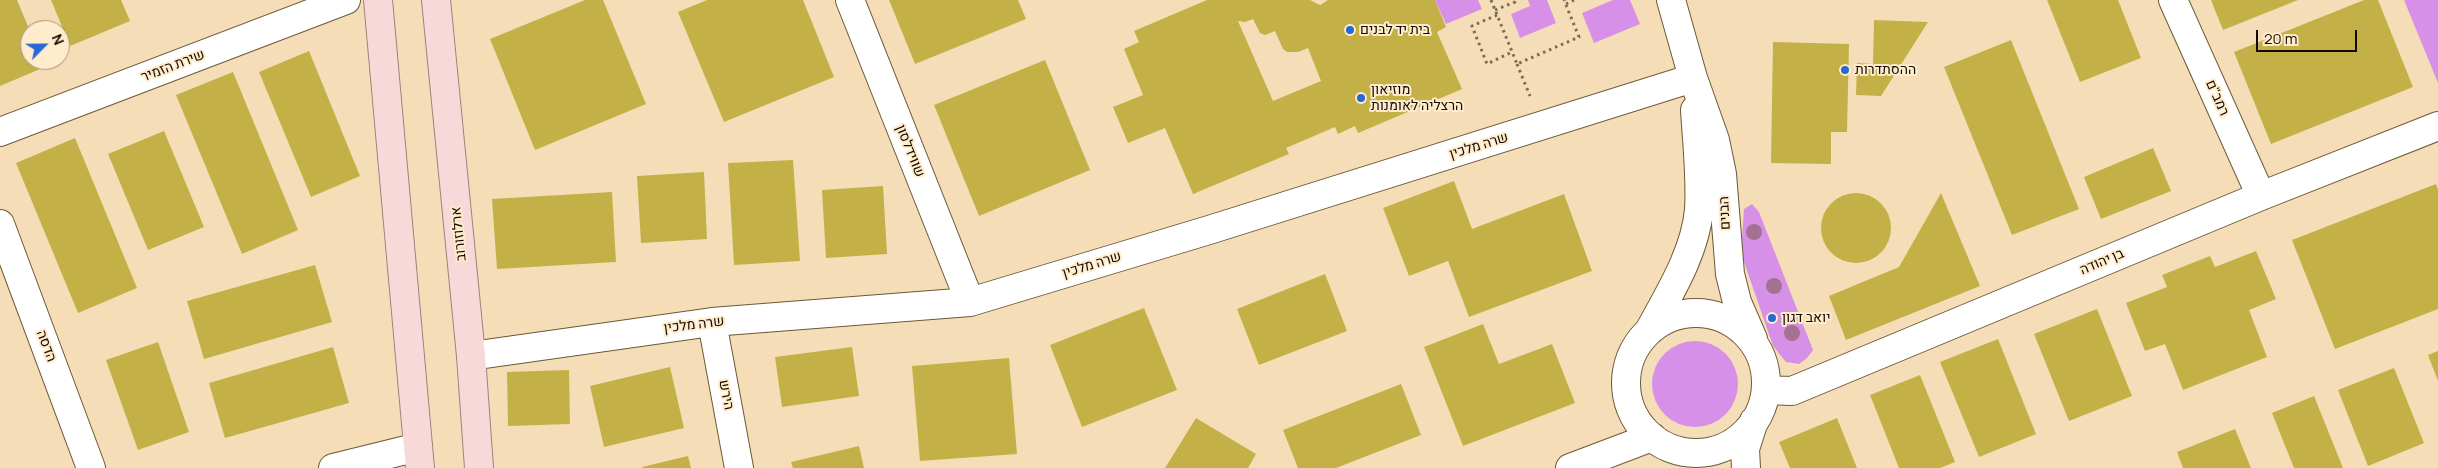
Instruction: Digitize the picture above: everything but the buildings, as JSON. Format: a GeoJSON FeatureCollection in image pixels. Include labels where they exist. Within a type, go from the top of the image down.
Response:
{"type":"FeatureCollection","features":[{"type":"Feature","properties":{"kind":"main road"},"geometry":{"type":"LineString","coordinates":[[378,0],[419,457]]}},
{"type":"Feature","properties":{"kind":"main road","name":"ארלוזורוב"},"geometry":{"type":"LineString","coordinates":[[436,0],[471,356],[479,468]]}},
{"type":"Feature","properties":{"kind":"street","name":"שירת הזמיר"},"geometry":{"type":"LineString","coordinates":[[0,132],[346,0]]}},
{"type":"Feature","properties":{"kind":"street","name":"שווידלסון"},"geometry":{"type":"LineString","coordinates":[[850,0],[970,302]]}},
{"type":"Feature","properties":{"kind":"street","name":"הבנים"},"geometry":{"type":"LineString","coordinates":[[1671,0],[1693,78],[1716,140],[1722,174],[1730,274],[1742,315],[1756,346]]}},
{"type":"Feature","properties":{"kind":"street","name":"רמב\"ם"},"geometry":{"type":"LineString","coordinates":[[2172,0],[2261,196]]}},
{"type":"Feature","properties":{"kind":"street","name":"שרה מלכין"},"geometry":{"type":"LineString","coordinates":[[471,356],[712,322],[970,302],[1209,230],[1693,78]]}},
{"type":"Feature","properties":{"kind":"street","name":"הבנים"},"geometry":{"type":"LineString","coordinates":[[1649,331],[1692,243],[1699,211],[1693,78]]}},
{"type":"Feature","properties":{"kind":"street","name":"בן יהודה"},"geometry":{"type":"LineString","coordinates":[[1766,390],[1792,391],[2261,196],[2438,126]]}},
{"type":"Feature","properties":{"kind":"street","name":"הדסה"},"geometry":{"type":"LineString","coordinates":[[0,224],[91,468]]}},
{"type":"Feature","properties":{"kind":"street"},"geometry":{"type":"LineString","coordinates":[[1570,468],[1662,443],[1693,453],[1715,451],[1734,442],[1750,429],[1761,411],[1766,390],[1765,368],[1756,346],[1741,328],[1721,317],[1698,312],[1677,315],[1657,324],[1641,338],[1630,358],[1626,379],[1631,408],[1637,421],[1662,443],[1695,468]]}},
{"type":"Feature","properties":{"kind":"street","name":"הירש"},"geometry":{"type":"LineString","coordinates":[[712,322],[739,468]]}},
{"type":"Feature","properties":{"kind":"street"},"geometry":{"type":"LineString","coordinates":[[1746,468],[1745,449],[1755,420]]}},
{"type":"Feature","properties":{"kind":"street"},"geometry":{"type":"LineString","coordinates":[[334,468],[419,457]]}},
{"type":"Feature","properties":{"kind":"path"},"geometry":{"type":"LineString","coordinates":[[1490,0],[1531,99]]}},
{"type":"Feature","properties":{"kind":"path"},"geometry":{"type":"LineString","coordinates":[[1495,10],[1515,2],[1515,0]]}},
{"type":"Feature","properties":{"kind":"path"},"geometry":{"type":"LineString","coordinates":[[1517,64],[1579,37],[1565,2],[1574,0]]}},
{"type":"Feature","properties":{"kind":"path"},"geometry":{"type":"LineString","coordinates":[[1497,15],[1472,26],[1487,64],[1512,52]]}},
{"type":"Feature","properties":{"kind":"shaded area"},"geometry":{"type":"Polygon","coordinates":[[[1435,0],[1478,0],[1482,9],[1446,24],[1435,0]]]}},
{"type":"Feature","properties":{"kind":"shaded area"},"geometry":{"type":"Polygon","coordinates":[[[1528,0],[1547,0],[1556,23],[1520,38],[1511,14],[1530,6],[1528,0]]]}},
{"type":"Feature","properties":{"kind":"shaded area"},"geometry":{"type":"Polygon","coordinates":[[[1613,0],[1630,0],[1640,24],[1594,43],[1582,13],[1613,0]]]}},
{"type":"Feature","properties":{"kind":"shaded area"},"geometry":{"type":"Polygon","coordinates":[[[2404,0],[2438,0],[2438,83],[2404,0]]]}},
{"type":"Feature","properties":{"kind":"shaded area"},"geometry":{"type":"Polygon","coordinates":[[[1752,204],[1759,212],[1813,350],[1799,364],[1786,362],[1773,346],[1741,253],[1744,209],[1752,204]]]}},
{"type":"Feature","properties":{"kind":"shaded area"},"geometry":{"type":"Polygon","coordinates":[[[1695,341],[1712,344],[1726,353],[1735,367],[1738,384],[1735,401],[1726,415],[1712,424],[1695,427],[1678,424],[1664,415],[1655,401],[1652,384],[1655,367],[1664,353],[1678,344],[1695,341]]]}},
{"type":"Feature","properties":{"kind":"place","name":"בית יד לבנים"},"geometry":{"type":"Point","coordinates":[1350,30]}},
{"type":"Feature","properties":{"kind":"place","name":"ההסתדרות"},"geometry":{"type":"Point","coordinates":[1845,70]}},
{"type":"Feature","properties":{"kind":"place","name":"מוזיאון הרצליה לאומנות"},"geometry":{"type":"Point","coordinates":[1361,98]}},
{"type":"Feature","properties":{"kind":"place","name":"יואב דגון"},"geometry":{"type":"Point","coordinates":[1772,318]}}]}
